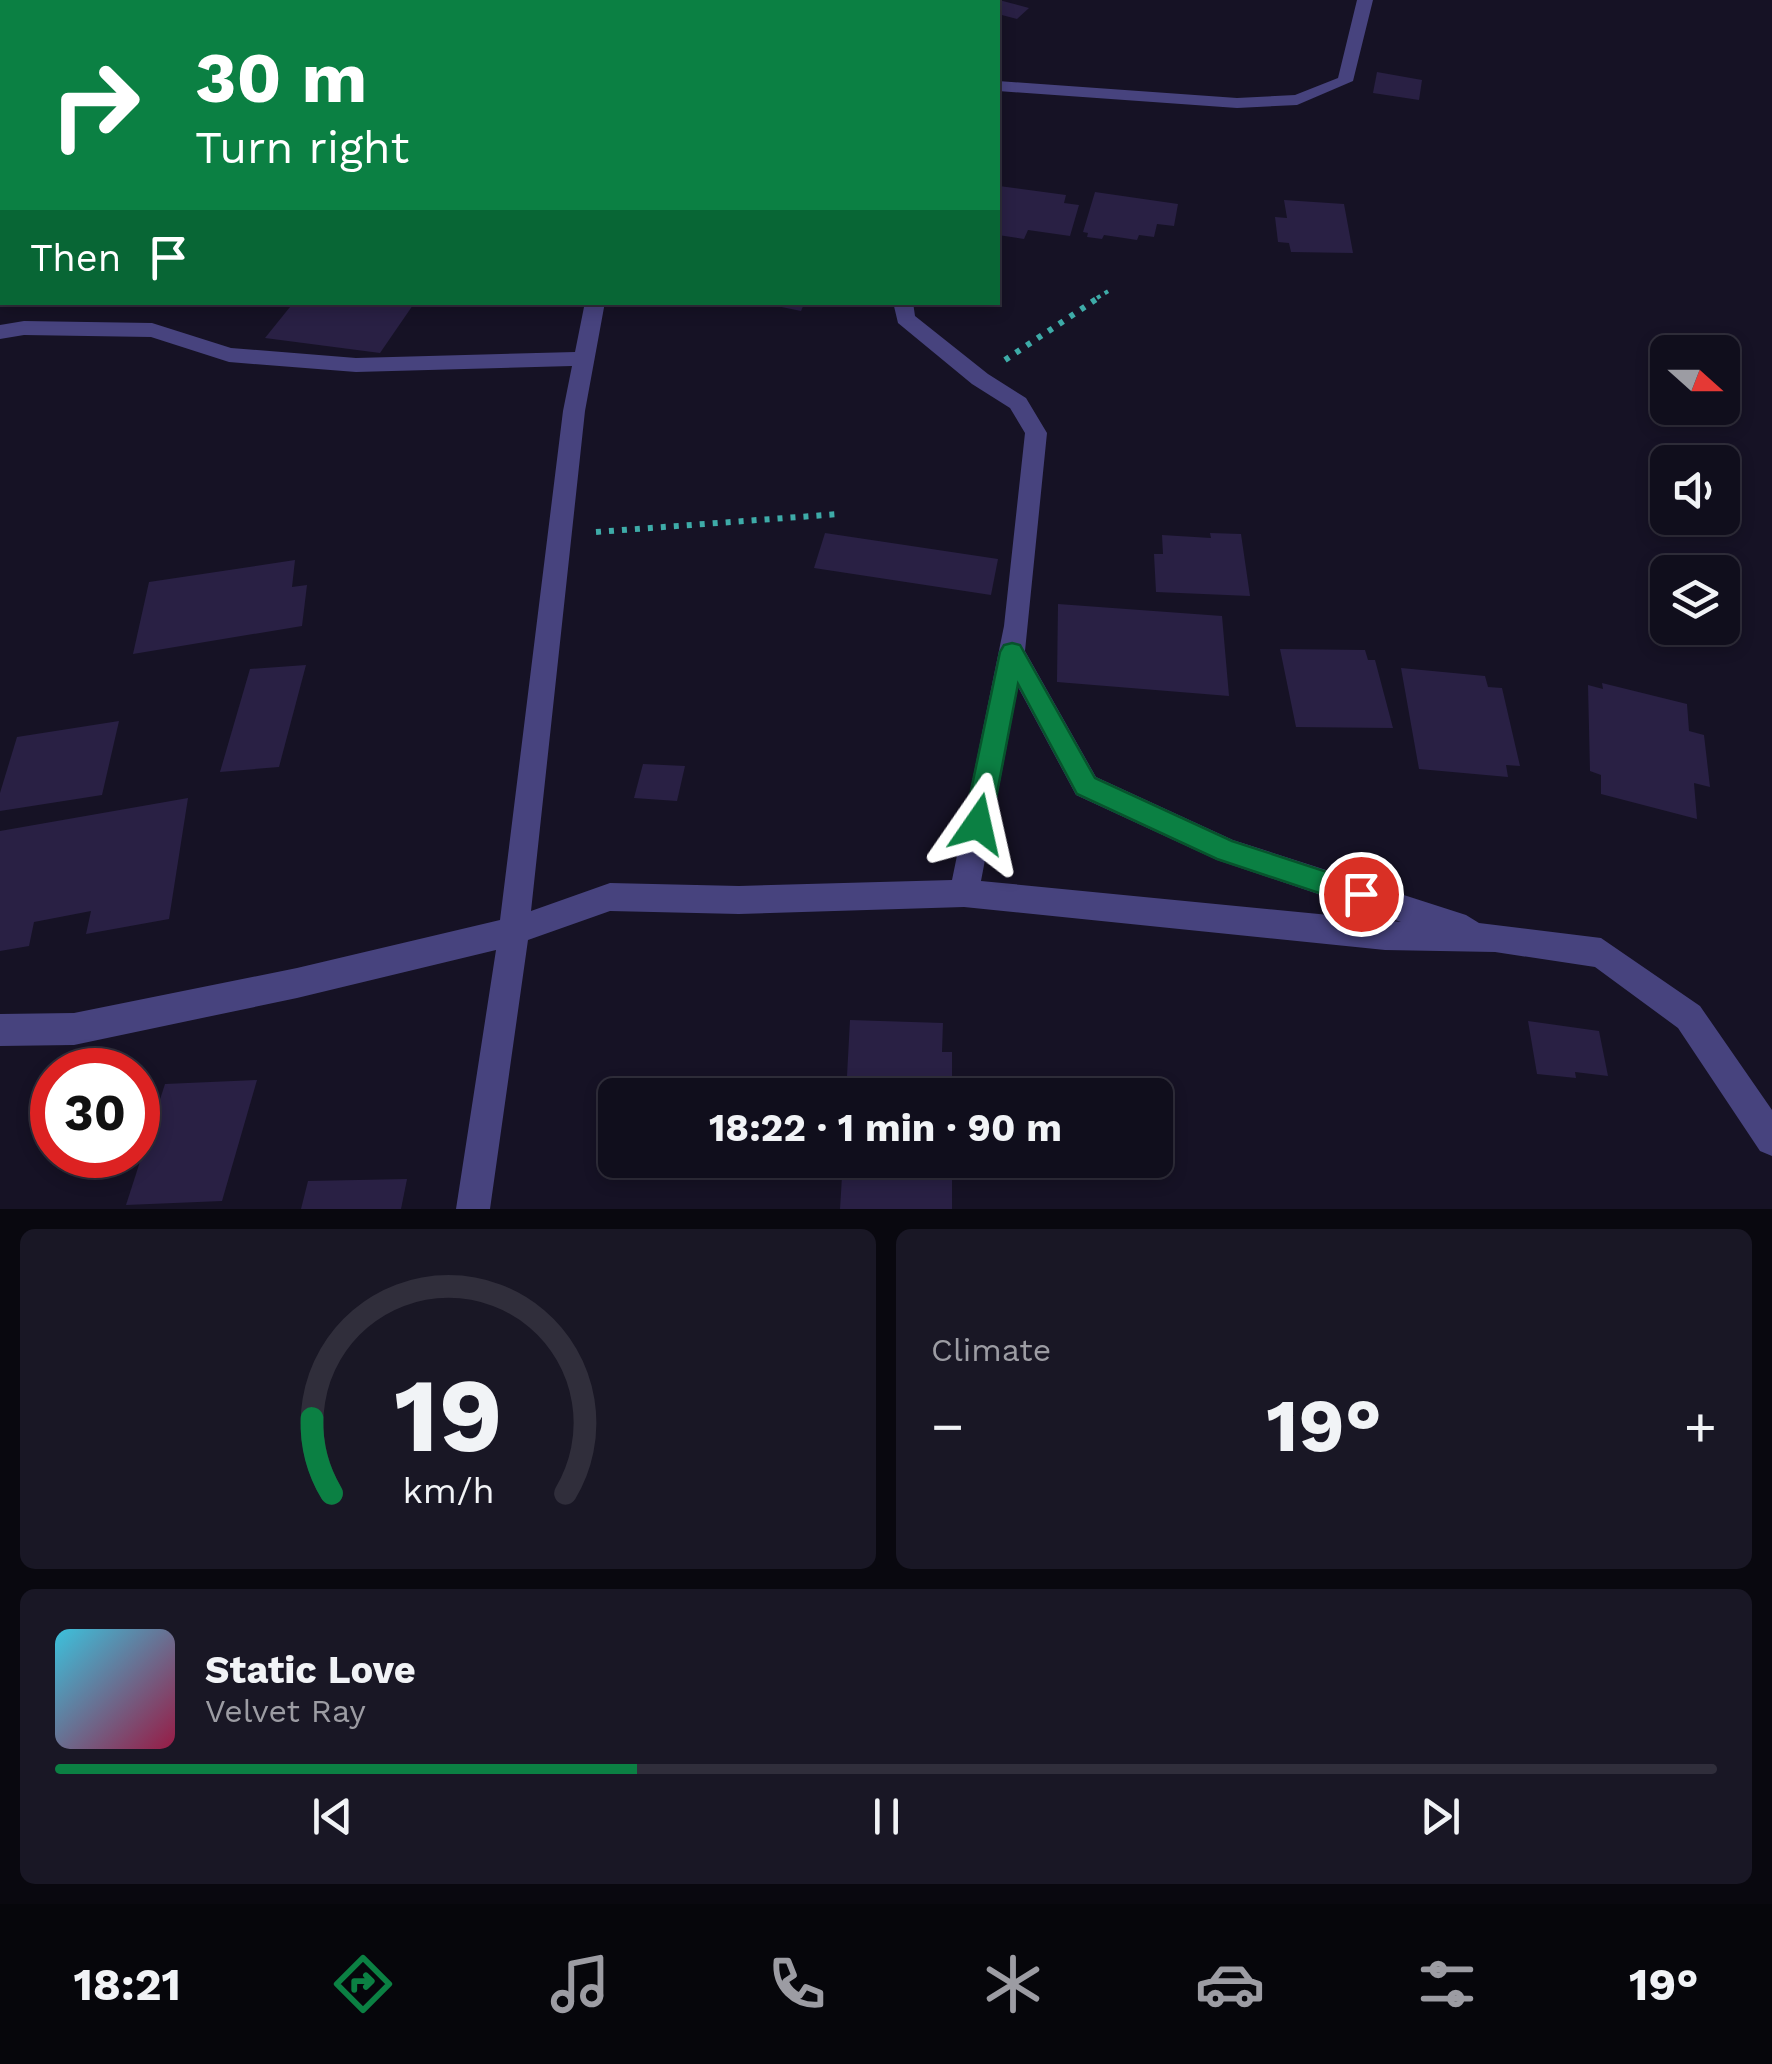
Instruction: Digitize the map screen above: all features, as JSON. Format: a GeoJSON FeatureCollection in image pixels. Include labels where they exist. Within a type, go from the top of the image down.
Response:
{"type":"FeatureCollection","features":[{"type":"Feature","properties":{"kind":"street"},"geometry":{"type":"LineString","coordinates":[[1000,86],[1237,103],[1297,100],[1344,81],[1365,0]]}},
{"type":"Feature","properties":{"kind":"street"},"geometry":{"type":"LineString","coordinates":[[473,1209],[514,930],[582,359],[594,305]]}},
{"type":"Feature","properties":{"kind":"street"},"geometry":{"type":"LineString","coordinates":[[904,305],[905,318],[980,379],[1018,403],[1036,433],[1012,652],[964,893]]}},
{"type":"Feature","properties":{"kind":"street"},"geometry":{"type":"LineString","coordinates":[[0,332],[24,328],[152,330],[228,355],[356,365],[582,359]]}},
{"type":"Feature","properties":{"kind":"street"},"geometry":{"type":"LineString","coordinates":[[1012,652],[1086,786],[1226,851],[1495,938]]}},
{"type":"Feature","properties":{"kind":"street"},"geometry":{"type":"LineString","coordinates":[[0,1030],[74,1030],[297,983],[514,930],[610,896],[738,900],[964,893],[1385,936],[1495,938],[1601,953],[1688,1017],[1772,1138]]}},
{"type":"Feature","properties":{"kind":"path"},"geometry":{"type":"LineString","coordinates":[[980,379],[1110,290]]}},
{"type":"Feature","properties":{"kind":"path"},"geometry":{"type":"LineString","coordinates":[[560,534],[839,514]]}},
{"type":"Feature","properties":{"kind":"building"},"geometry":{"type":"Polygon","coordinates":[[[1000,0],[1029,8],[1017,19],[1000,15],[1000,0]]]}},
{"type":"Feature","properties":{"kind":"building"},"geometry":{"type":"Polygon","coordinates":[[[1377,72],[1422,80],[1419,100],[1373,93],[1377,72]]]}},
{"type":"Feature","properties":{"kind":"building"},"geometry":{"type":"Polygon","coordinates":[[[1000,186],[1066,195],[1064,203],[1079,205],[1070,236],[1028,230],[1024,239],[1000,235],[1000,186]]]}},
{"type":"Feature","properties":{"kind":"building"},"geometry":{"type":"Polygon","coordinates":[[[1095,192],[1178,204],[1174,226],[1157,224],[1154,237],[1139,235],[1137,240],[1104,235],[1102,239],[1087,237],[1088,233],[1083,232],[1095,192]]]}},
{"type":"Feature","properties":{"kind":"building"},"geometry":{"type":"Polygon","coordinates":[[[1284,200],[1344,204],[1353,253],[1291,252],[1289,243],[1278,242],[1275,217],[1287,218],[1284,200]]]}},
{"type":"Feature","properties":{"kind":"building"},"geometry":{"type":"Polygon","coordinates":[[[292,305],[413,305],[380,353],[265,338],[292,305]]]}},
{"type":"Feature","properties":{"kind":"building"},"geometry":{"type":"Polygon","coordinates":[[[772,305],[804,305],[801,311],[772,305]]]}},
{"type":"Feature","properties":{"kind":"building"},"geometry":{"type":"Polygon","coordinates":[[[825,533],[998,559],[991,595],[814,568],[825,533]]]}},
{"type":"Feature","properties":{"kind":"building"},"geometry":{"type":"Polygon","coordinates":[[[1210,533],[1241,534],[1250,596],[1156,592],[1154,554],[1163,554],[1162,535],[1211,538],[1210,533]]]}},
{"type":"Feature","properties":{"kind":"building"},"geometry":{"type":"Polygon","coordinates":[[[295,560],[292,587],[307,585],[302,626],[133,654],[149,582],[295,560]]]}},
{"type":"Feature","properties":{"kind":"building"},"geometry":{"type":"Polygon","coordinates":[[[1058,604],[1222,616],[1229,696],[1057,682],[1058,604]]]}},
{"type":"Feature","properties":{"kind":"building"},"geometry":{"type":"Polygon","coordinates":[[[1280,649],[1365,650],[1368,660],[1375,660],[1393,728],[1296,727],[1280,649]]]}},
{"type":"Feature","properties":{"kind":"building"},"geometry":{"type":"Polygon","coordinates":[[[306,665],[279,767],[220,772],[250,669],[306,665]]]}},
{"type":"Feature","properties":{"kind":"building"},"geometry":{"type":"Polygon","coordinates":[[[1401,668],[1485,676],[1488,687],[1502,688],[1520,766],[1506,765],[1508,777],[1419,769],[1401,668]]]}},
{"type":"Feature","properties":{"kind":"building"},"geometry":{"type":"Polygon","coordinates":[[[1602,683],[1687,704],[1689,731],[1704,735],[1710,787],[1694,783],[1697,819],[1601,794],[1601,775],[1590,771],[1588,685],[1603,689],[1602,683]]]}},
{"type":"Feature","properties":{"kind":"building"},"geometry":{"type":"Polygon","coordinates":[[[119,721],[102,795],[0,811],[0,793],[17,737],[119,721]]]}},
{"type":"Feature","properties":{"kind":"building"},"geometry":{"type":"Polygon","coordinates":[[[643,764],[685,766],[677,801],[634,798],[643,764]]]}},
{"type":"Feature","properties":{"kind":"building"},"geometry":{"type":"Polygon","coordinates":[[[188,798],[169,919],[86,934],[91,911],[34,922],[29,946],[0,951],[0,831],[188,798]]]}},
{"type":"Feature","properties":{"kind":"building"},"geometry":{"type":"Polygon","coordinates":[[[850,1020],[943,1023],[942,1052],[952,1052],[952,1078],[847,1078],[850,1020]]]}},
{"type":"Feature","properties":{"kind":"building"},"geometry":{"type":"Polygon","coordinates":[[[1528,1021],[1599,1031],[1608,1076],[1575,1072],[1576,1078],[1537,1074],[1528,1021]]]}},
{"type":"Feature","properties":{"kind":"building"},"geometry":{"type":"Polygon","coordinates":[[[257,1080],[222,1201],[126,1205],[135,1178],[160,1178],[160,1100],[165,1084],[257,1080]]]}},
{"type":"Feature","properties":{"kind":"building"},"geometry":{"type":"Polygon","coordinates":[[[842,1178],[952,1178],[952,1209],[840,1209],[842,1178]]]}},
{"type":"Feature","properties":{"kind":"building"},"geometry":{"type":"Polygon","coordinates":[[[407,1179],[401,1209],[301,1209],[308,1181],[407,1179]]]}},
{"type":"Feature","properties":{"kind":"route"},"geometry":{"type":"LineString","coordinates":[[978,824],[1012,652],[1086,786],[1226,851],[1361,894]]}}]}
